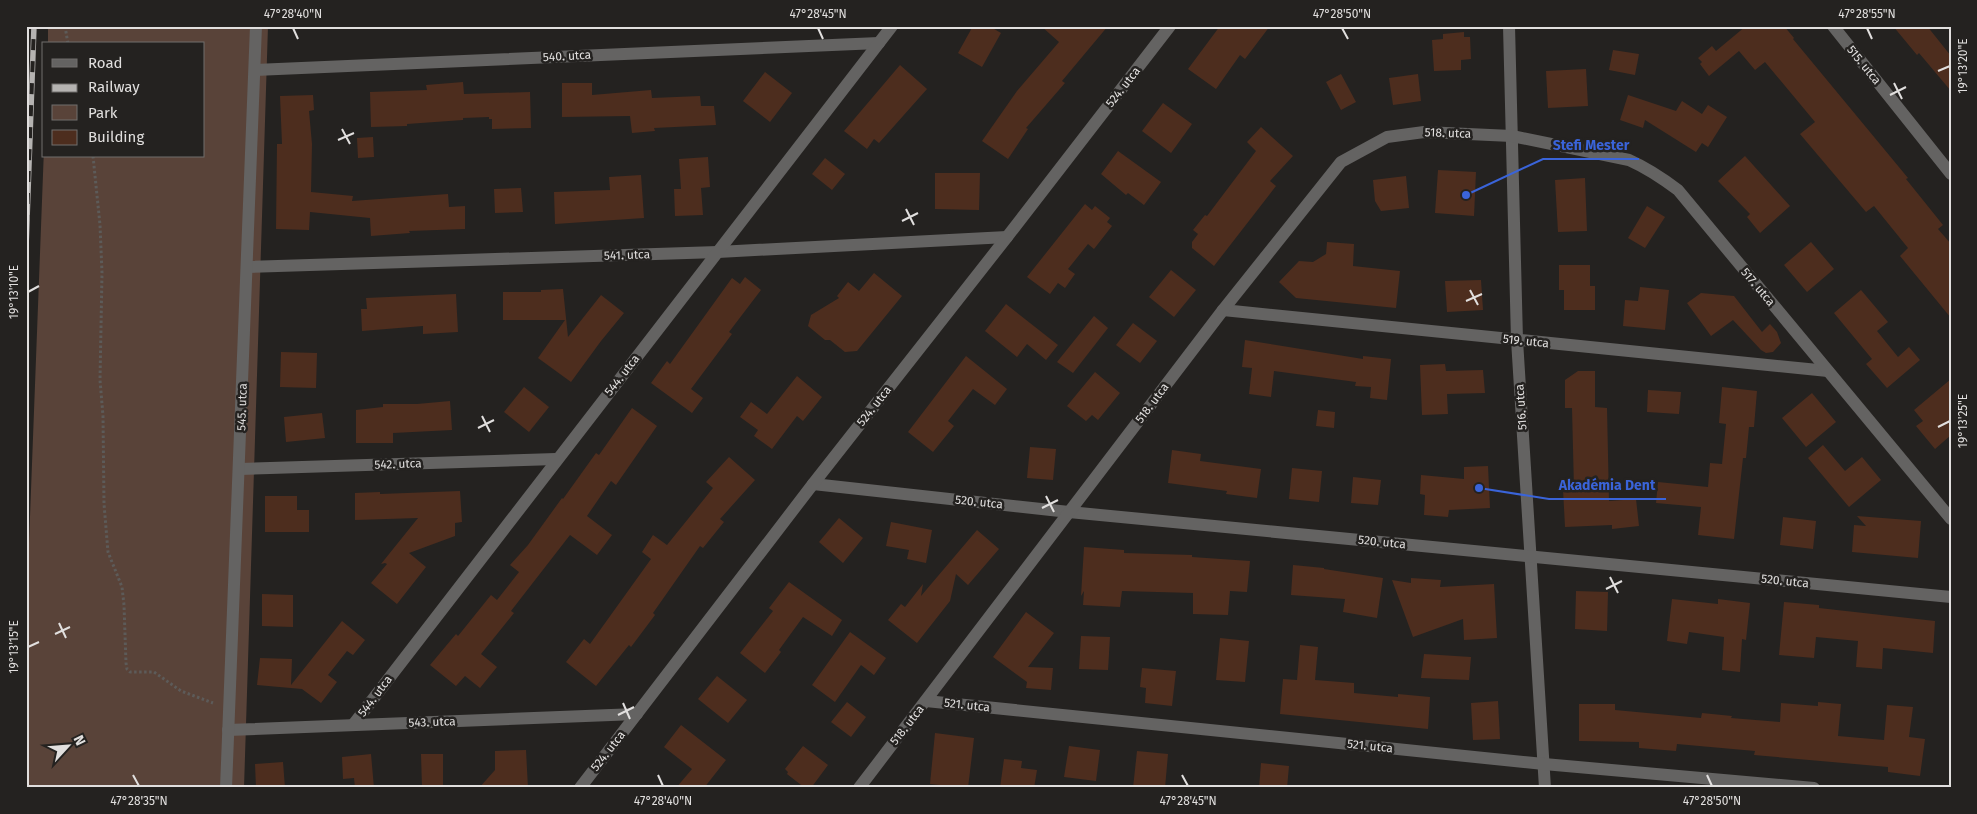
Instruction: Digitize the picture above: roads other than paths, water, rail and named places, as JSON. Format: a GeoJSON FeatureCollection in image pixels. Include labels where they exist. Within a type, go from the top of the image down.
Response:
{"type":"FeatureCollection","features":[{"type":"Feature","properties":{"kind":"street","name":"545. utca"},"geometry":{"type":"LineString","coordinates":[[226,788],[256,26]]}},
{"type":"Feature","properties":{"kind":"street","name":"544. utca"},"geometry":{"type":"LineString","coordinates":[[353,725],[556,459],[892,26]]}},
{"type":"Feature","properties":{"kind":"street","name":"524. utca"},"geometry":{"type":"LineString","coordinates":[[580,788],[813,484],[1170,26]]}},
{"type":"Feature","properties":{"kind":"street","name":"516. utca"},"geometry":{"type":"LineString","coordinates":[[1509,26],[1517,340],[1545,788]]}},
{"type":"Feature","properties":{"kind":"street","name":"515. utca"},"geometry":{"type":"LineString","coordinates":[[1833,26],[1951,174]]}},
{"type":"Feature","properties":{"kind":"street","name":"540. utca"},"geometry":{"type":"LineString","coordinates":[[255,70],[880,42]]}},
{"type":"Feature","properties":{"kind":"street","name":"518. utca"},"geometry":{"type":"LineString","coordinates":[[859,788],[1224,310],[1341,162],[1387,137],[1424,132],[1512,136]]}},
{"type":"Feature","properties":{"kind":"street","name":"517. utca"},"geometry":{"type":"LineString","coordinates":[[1512,136],[1629,160],[1646,168],[1678,190],[1951,519]]}},
{"type":"Feature","properties":{"kind":"street","name":"541. utca"},"geometry":{"type":"LineString","coordinates":[[247,267],[718,252],[1007,237]]}},
{"type":"Feature","properties":{"kind":"street","name":"519. utca"},"geometry":{"type":"LineString","coordinates":[[1224,310],[1828,371]]}},
{"type":"Feature","properties":{"kind":"street","name":"542. utca"},"geometry":{"type":"LineString","coordinates":[[240,469],[556,459]]}},
{"type":"Feature","properties":{"kind":"street","name":"520. utca"},"geometry":{"type":"LineString","coordinates":[[813,484],[1069,512],[1951,597]]}},
{"type":"Feature","properties":{"kind":"street","name":"521. utca"},"geometry":{"type":"LineString","coordinates":[[926,701],[1544,764],[1814,788]]}},
{"type":"Feature","properties":{"kind":"street","name":"543. utca"},"geometry":{"type":"LineString","coordinates":[[228,730],[637,714]]}},
{"type":"Feature","properties":{"kind":"railway"},"geometry":{"type":"LineString","coordinates":[[26,248],[34,26]]}},
{"type":"Feature","properties":{"kind":"place","name":"Stefi Mester"},"geometry":{"type":"Point","coordinates":[1466,195]}},
{"type":"Feature","properties":{"kind":"place","name":"Akadémia Dent"},"geometry":{"type":"Point","coordinates":[1479,488]}}]}
